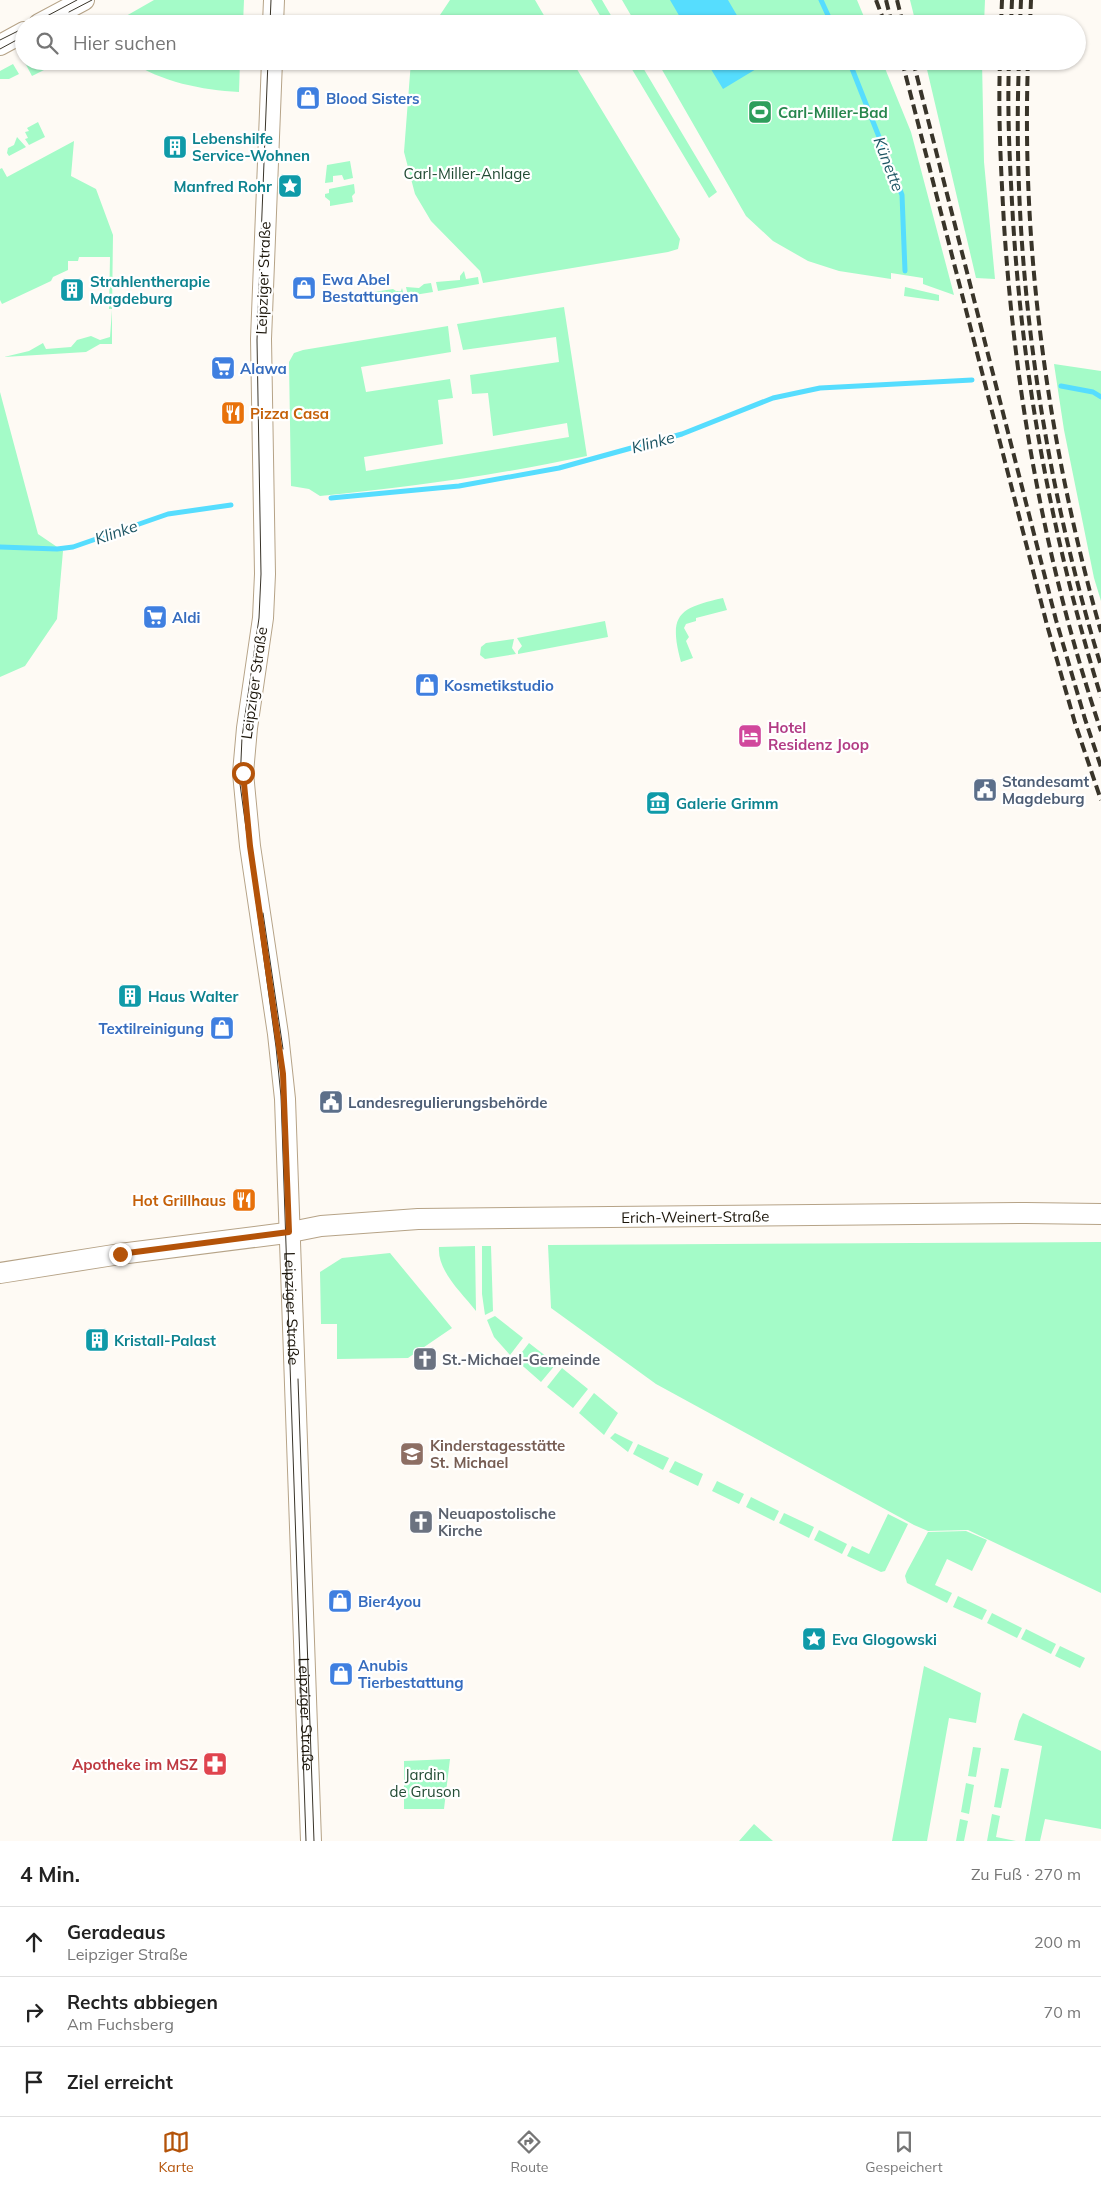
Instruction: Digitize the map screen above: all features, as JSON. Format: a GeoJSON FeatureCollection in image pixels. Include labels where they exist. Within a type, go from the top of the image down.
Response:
{"type":"FeatureCollection","features":[{"type":"Feature","properties":{"kind":"main road"},"geometry":{"type":"LineString","coordinates":[[56,15],[84,0]]}},
{"type":"Feature","properties":{"kind":"main road"},"geometry":{"type":"LineString","coordinates":[[274,0],[274,15]]}},
{"type":"Feature","properties":{"kind":"main road"},"geometry":{"type":"LineString","coordinates":[[0,45],[15,37]]}},
{"type":"Feature","properties":{"kind":"main road","name":"Leipziger Straße"},"geometry":{"type":"LineString","coordinates":[[272,70],[261,330],[265,574],[259,651],[246,738],[244,783],[250,846],[283,1074],[311,1841]]}},
{"type":"Feature","properties":{"kind":"main road","name":"Erich-Weinert-Straße"},"geometry":{"type":"LineString","coordinates":[[0,1273],[321,1226],[418,1219],[1026,1213],[1101,1214]]}},
{"type":"Feature","properties":{"kind":"green space"},"geometry":{"type":"Polygon","coordinates":[[[154,0],[244,0],[243,15],[128,15],[154,0]]]}},
{"type":"Feature","properties":{"kind":"green space"},"geometry":{"type":"Polygon","coordinates":[[[450,0],[535,0],[544,15],[440,15],[450,0]]]}},
{"type":"Feature","properties":{"kind":"green space"},"geometry":{"type":"Polygon","coordinates":[[[591,0],[602,0],[611,15],[600,15],[591,0]]]}},
{"type":"Feature","properties":{"kind":"green space"},"geometry":{"type":"Polygon","coordinates":[[[622,0],[857,0],[863,15],[631,15],[622,0]]]}},
{"type":"Feature","properties":{"kind":"green space"},"geometry":{"type":"Polygon","coordinates":[[[910,0],[985,0],[984,15],[914,15],[910,0]]]}},
{"type":"Feature","properties":{"kind":"green space"},"geometry":{"type":"Polygon","coordinates":[[[13,64],[19,74],[9,79],[0,79],[0,71],[13,64]]]}},
{"type":"Feature","properties":{"kind":"green space"},"geometry":{"type":"Polygon","coordinates":[[[29,70],[44,70],[32,76],[29,70]]]}},
{"type":"Feature","properties":{"kind":"green space"},"geometry":{"type":"Polygon","coordinates":[[[146,70],[240,70],[239,92],[182,84],[146,70]]]}},
{"type":"Feature","properties":{"kind":"green space","name":"Carl-Miller-Anlage"},"geometry":{"type":"Polygon","coordinates":[[[410,70],[577,70],[680,239],[678,249],[483,283],[480,271],[431,221],[415,194],[404,152],[410,70]]]}},
{"type":"Feature","properties":{"kind":"green space"},"geometry":{"type":"Polygon","coordinates":[[[632,70],[644,70],[717,192],[709,198],[632,70]]]}},
{"type":"Feature","properties":{"kind":"green space"},"geometry":{"type":"Polygon","coordinates":[[[662,70],[886,70],[911,132],[954,295],[923,284],[923,278],[891,273],[891,279],[839,271],[808,261],[773,241],[746,216],[662,70]]]}},
{"type":"Feature","properties":{"kind":"green space"},"geometry":{"type":"Polygon","coordinates":[[[927,70],[982,70],[984,162],[995,279],[976,278],[927,70]]]}},
{"type":"Feature","properties":{"kind":"green space"},"geometry":{"type":"Polygon","coordinates":[[[38,122],[45,137],[29,145],[25,139],[28,138],[25,132],[29,131],[27,128],[38,122]]]}},
{"type":"Feature","properties":{"kind":"green space"},"geometry":{"type":"Polygon","coordinates":[[[17,137],[26,147],[9,156],[7,153],[8,148],[14,145],[17,137]]]}},
{"type":"Feature","properties":{"kind":"green space"},"geometry":{"type":"Polygon","coordinates":[[[74,141],[71,176],[96,189],[113,235],[112,309],[109,309],[110,257],[79,257],[78,261],[68,261],[68,270],[53,277],[51,281],[2,304],[0,300],[0,169],[2,168],[7,177],[74,141]]]}},
{"type":"Feature","properties":{"kind":"green space"},"geometry":{"type":"Polygon","coordinates":[[[350,161],[353,178],[344,180],[342,175],[333,176],[333,182],[325,183],[327,165],[350,161]]]}},
{"type":"Feature","properties":{"kind":"green space"},"geometry":{"type":"Polygon","coordinates":[[[354,184],[353,202],[330,206],[330,201],[325,197],[325,194],[329,193],[329,189],[354,184]]]}},
{"type":"Feature","properties":{"kind":"green space"},"geometry":{"type":"Polygon","coordinates":[[[464,271],[466,279],[478,277],[479,284],[438,291],[436,282],[460,280],[460,276],[464,271]]]}},
{"type":"Feature","properties":{"kind":"green space"},"geometry":{"type":"Polygon","coordinates":[[[431,283],[433,292],[408,296],[406,287],[419,288],[424,284],[431,283]]]}},
{"type":"Feature","properties":{"kind":"green space"},"geometry":{"type":"Polygon","coordinates":[[[905,287],[939,295],[939,301],[904,296],[905,287]]]}},
{"type":"Feature","properties":{"kind":"green space"},"geometry":{"type":"Polygon","coordinates":[[[402,288],[404,296],[370,302],[368,293],[393,289],[401,291],[402,288]]]}},
{"type":"Feature","properties":{"kind":"green space"},"geometry":{"type":"Polygon","coordinates":[[[564,307],[587,456],[454,480],[320,496],[309,489],[291,486],[289,362],[294,353],[303,350],[448,326],[451,352],[361,367],[366,392],[450,379],[453,398],[438,400],[443,444],[364,457],[366,471],[569,437],[567,423],[493,436],[488,393],[472,394],[470,375],[559,362],[556,337],[463,350],[457,324],[564,307]]]}},
{"type":"Feature","properties":{"kind":"green space"},"geometry":{"type":"Polygon","coordinates":[[[112,310],[112,344],[100,344],[86,352],[4,357],[29,351],[43,343],[46,349],[71,347],[77,340],[91,336],[100,340],[110,337],[112,310]]]}},
{"type":"Feature","properties":{"kind":"green space"},"geometry":{"type":"Polygon","coordinates":[[[1054,364],[1101,371],[1101,601],[1094,578],[1064,430],[1054,364]]]}},
{"type":"Feature","properties":{"kind":"green space"},"geometry":{"type":"Polygon","coordinates":[[[0,392],[38,534],[63,551],[57,619],[25,666],[0,677],[0,392]]]}},
{"type":"Feature","properties":{"kind":"green space"},"geometry":{"type":"Polygon","coordinates":[[[723,598],[727,610],[696,618],[696,621],[686,624],[684,628],[689,637],[686,641],[693,658],[681,662],[676,633],[677,623],[681,616],[696,605],[723,598]]]}},
{"type":"Feature","properties":{"kind":"green space"},"geometry":{"type":"Polygon","coordinates":[[[605,621],[608,637],[518,654],[522,646],[517,638],[605,621]]]}},
{"type":"Feature","properties":{"kind":"green space"},"geometry":{"type":"Polygon","coordinates":[[[514,639],[512,648],[516,654],[485,659],[480,655],[481,647],[486,643],[514,639]]]}},
{"type":"Feature","properties":{"kind":"green space"},"geometry":{"type":"Polygon","coordinates":[[[1101,1242],[1101,1593],[968,1530],[928,1531],[914,1525],[656,1384],[551,1308],[548,1245],[1101,1242]]]}},
{"type":"Feature","properties":{"kind":"green space"},"geometry":{"type":"Polygon","coordinates":[[[475,1246],[476,1311],[446,1273],[439,1256],[439,1247],[475,1246]]]}},
{"type":"Feature","properties":{"kind":"green space"},"geometry":{"type":"Polygon","coordinates":[[[482,1246],[491,1246],[493,1311],[485,1315],[482,1294],[482,1246]]]}},
{"type":"Feature","properties":{"kind":"green space"},"geometry":{"type":"Polygon","coordinates":[[[390,1253],[452,1328],[408,1358],[337,1359],[337,1324],[321,1324],[320,1272],[342,1258],[390,1253]]]}},
{"type":"Feature","properties":{"kind":"green space"},"geometry":{"type":"Polygon","coordinates":[[[495,1316],[523,1338],[510,1355],[494,1337],[487,1320],[495,1316]]]}},
{"type":"Feature","properties":{"kind":"green space"},"geometry":{"type":"Polygon","coordinates":[[[529,1343],[556,1364],[541,1382],[516,1360],[529,1343]]]}},
{"type":"Feature","properties":{"kind":"green space"},"geometry":{"type":"Polygon","coordinates":[[[562,1368],[588,1389],[573,1408],[547,1387],[562,1368]]]}},
{"type":"Feature","properties":{"kind":"green space"},"geometry":{"type":"Polygon","coordinates":[[[594,1393],[618,1413],[604,1435],[579,1413],[594,1393]]]}},
{"type":"Feature","properties":{"kind":"green space"},"geometry":{"type":"Polygon","coordinates":[[[615,1433],[633,1442],[628,1452],[610,1438],[615,1433]]]}},
{"type":"Feature","properties":{"kind":"green space"},"geometry":{"type":"Polygon","coordinates":[[[638,1444],[669,1458],[663,1470],[633,1454],[638,1444]]]}},
{"type":"Feature","properties":{"kind":"green space"},"geometry":{"type":"Polygon","coordinates":[[[675,1461],[703,1474],[698,1486],[669,1472],[675,1461]]]}},
{"type":"Feature","properties":{"kind":"green space"},"geometry":{"type":"Polygon","coordinates":[[[717,1481],[744,1494],[739,1504],[712,1491],[717,1481]]]}},
{"type":"Feature","properties":{"kind":"green space"},"geometry":{"type":"Polygon","coordinates":[[[751,1497],[779,1511],[774,1521],[746,1507],[751,1497]]]}},
{"type":"Feature","properties":{"kind":"green space"},"geometry":{"type":"Polygon","coordinates":[[[784,1513],[814,1527],[809,1538],[779,1523],[784,1513]]]}},
{"type":"Feature","properties":{"kind":"green space"},"geometry":{"type":"Polygon","coordinates":[[[888,1514],[908,1524],[885,1571],[881,1572],[847,1556],[852,1546],[869,1554],[888,1514]]]}},
{"type":"Feature","properties":{"kind":"green space"},"geometry":{"type":"Polygon","coordinates":[[[819,1530],[847,1544],[842,1554],[814,1540],[819,1530]]]}},
{"type":"Feature","properties":{"kind":"green space"},"geometry":{"type":"Polygon","coordinates":[[[966,1531],[987,1540],[972,1571],[947,1559],[935,1585],[952,1593],[947,1603],[907,1583],[905,1576],[907,1571],[928,1532],[966,1531]]]}},
{"type":"Feature","properties":{"kind":"green space"},"geometry":{"type":"Polygon","coordinates":[[[958,1596],[987,1610],[982,1620],[953,1607],[958,1596]]]}},
{"type":"Feature","properties":{"kind":"green space"},"geometry":{"type":"Polygon","coordinates":[[[992,1613],[1022,1628],[1017,1638],[987,1623],[992,1613]]]}},
{"type":"Feature","properties":{"kind":"green space"},"geometry":{"type":"Polygon","coordinates":[[[1026,1629],[1056,1644],[1051,1654],[1021,1639],[1026,1629]]]}},
{"type":"Feature","properties":{"kind":"green space"},"geometry":{"type":"Polygon","coordinates":[[[1060,1646],[1085,1658],[1080,1668],[1055,1656],[1060,1646]]]}},
{"type":"Feature","properties":{"kind":"green space"},"geometry":{"type":"Polygon","coordinates":[[[924,1666],[981,1693],[976,1723],[949,1718],[927,1841],[892,1841],[924,1666]]]}},
{"type":"Feature","properties":{"kind":"green space"},"geometry":{"type":"Polygon","coordinates":[[[1023,1713],[1101,1751],[1101,1829],[1045,1819],[1040,1841],[1025,1841],[1042,1746],[1014,1740],[1023,1713]]]}},
{"type":"Feature","properties":{"kind":"green space"},"geometry":{"type":"Polygon","coordinates":[[[973,1747],[981,1748],[976,1777],[968,1776],[973,1747]]]}},
{"type":"Feature","properties":{"kind":"green space","name":"Jardin de Gruson"},"geometry":{"type":"Polygon","coordinates":[[[450,1759],[444,1809],[404,1809],[404,1761],[450,1759]]]}},
{"type":"Feature","properties":{"kind":"green space"},"geometry":{"type":"Polygon","coordinates":[[[1001,1768],[1009,1769],[1001,1808],[994,1807],[1001,1768]]]}},
{"type":"Feature","properties":{"kind":"green space"},"geometry":{"type":"Polygon","coordinates":[[[966,1783],[974,1785],[969,1814],[961,1812],[966,1783]]]}},
{"type":"Feature","properties":{"kind":"green space"},"geometry":{"type":"Polygon","coordinates":[[[992,1814],[1000,1816],[996,1837],[1016,1841],[987,1841],[992,1814]]]}},
{"type":"Feature","properties":{"kind":"green space"},"geometry":{"type":"Polygon","coordinates":[[[960,1819],[968,1821],[964,1841],[956,1841],[960,1819]]]}},
{"type":"Feature","properties":{"kind":"green space"},"geometry":{"type":"Polygon","coordinates":[[[754,1824],[773,1841],[739,1841],[754,1824]]]}},
{"type":"Feature","properties":{"kind":"water"},"geometry":{"type":"Polygon","coordinates":[[[670,0],[728,0],[737,15],[679,15],[670,0]]]}},
{"type":"Feature","properties":{"kind":"water"},"geometry":{"type":"Polygon","coordinates":[[[711,70],[754,70],[723,89],[711,70]]]}},
{"type":"Feature","properties":{"kind":"waterway","name":"Künette"},"geometry":{"type":"LineString","coordinates":[[821,0],[828,15]]}},
{"type":"Feature","properties":{"kind":"waterway","name":"Künette"},"geometry":{"type":"LineString","coordinates":[[853,70],[902,195],[905,271]]}},
{"type":"Feature","properties":{"kind":"waterway","name":"Klinke"},"geometry":{"type":"LineString","coordinates":[[331,498],[459,486],[559,468],[682,434],[773,398],[820,388],[972,380]]}},
{"type":"Feature","properties":{"kind":"waterway","name":"Klinke"},"geometry":{"type":"LineString","coordinates":[[1061,386],[1093,392],[1101,397]]}},
{"type":"Feature","properties":{"kind":"waterway","name":"Klinke"},"geometry":{"type":"LineString","coordinates":[[0,547],[57,549],[73,547],[168,514],[231,505]]}},
{"type":"Feature","properties":{"kind":"tram line"},"geometry":{"type":"LineString","coordinates":[[49,15],[77,0]]}},
{"type":"Feature","properties":{"kind":"tram line"},"geometry":{"type":"LineString","coordinates":[[69,12],[92,0]]}},
{"type":"Feature","properties":{"kind":"tram line"},"geometry":{"type":"LineString","coordinates":[[270,15],[271,0]]}},
{"type":"Feature","properties":{"kind":"tram line"},"geometry":{"type":"LineString","coordinates":[[0,40],[15,32]]}},
{"type":"Feature","properties":{"kind":"tram line"},"geometry":{"type":"LineString","coordinates":[[0,49],[15,41]]}},
{"type":"Feature","properties":{"kind":"tram line"},"geometry":{"type":"LineString","coordinates":[[268,70],[257,340],[261,574],[259,618],[242,737],[240,784],[281,1096],[306,1841]]}},
{"type":"Feature","properties":{"kind":"tram line"},"geometry":{"type":"LineString","coordinates":[[263,913],[283,1049]]}},
{"type":"Feature","properties":{"kind":"tram line"},"geometry":{"type":"LineString","coordinates":[[298,1379],[314,1841]]}},
{"type":"Feature","properties":{"kind":"railway"},"geometry":{"type":"LineString","coordinates":[[876,0],[882,15]]}},
{"type":"Feature","properties":{"kind":"railway"},"geometry":{"type":"LineString","coordinates":[[886,0],[890,15]]}},
{"type":"Feature","properties":{"kind":"railway"},"geometry":{"type":"LineString","coordinates":[[897,0],[901,15]]}},
{"type":"Feature","properties":{"kind":"railway"},"geometry":{"type":"LineString","coordinates":[[1001,15],[1002,0]]}},
{"type":"Feature","properties":{"kind":"railway"},"geometry":{"type":"LineString","coordinates":[[1011,15],[1012,0]]}},
{"type":"Feature","properties":{"kind":"railway"},"geometry":{"type":"LineString","coordinates":[[1020,15],[1021,0]]}},
{"type":"Feature","properties":{"kind":"railway"},"geometry":{"type":"LineString","coordinates":[[1030,15],[1031,0]]}},
{"type":"Feature","properties":{"kind":"railway"},"geometry":{"type":"LineString","coordinates":[[904,70],[1047,625],[1075,723],[1101,800]]}},
{"type":"Feature","properties":{"kind":"railway"},"geometry":{"type":"LineString","coordinates":[[915,70],[1056,620],[1101,767]]}},
{"type":"Feature","properties":{"kind":"railway"},"geometry":{"type":"LineString","coordinates":[[1000,70],[1004,224],[1016,353],[1025,417],[1036,481],[1064,607],[1101,731]]}},
{"type":"Feature","properties":{"kind":"railway"},"geometry":{"type":"LineString","coordinates":[[1009,70],[1013,220],[1024,341],[1043,461],[1055,521],[1068,580],[1101,697]]}},
{"type":"Feature","properties":{"kind":"railway"},"geometry":{"type":"LineString","coordinates":[[1019,70],[1020,213],[1035,367],[1062,519],[1080,593],[1101,666]]}},
{"type":"Feature","properties":{"kind":"railway"},"geometry":{"type":"LineString","coordinates":[[1028,70],[1029,205],[1042,349],[1053,421],[1067,492],[1101,632]]}},
{"type":"Feature","properties":{"kind":"place","name":"Blood Sisters"},"geometry":{"type":"Point","coordinates":[308,98]}},
{"type":"Feature","properties":{"kind":"place","name":"Carl-Miller-Bad"},"geometry":{"type":"Point","coordinates":[760,112]}},
{"type":"Feature","properties":{"kind":"place","name":"Lebenshilfe Service-Wohnen"},"geometry":{"type":"Point","coordinates":[175,147]}},
{"type":"Feature","properties":{"kind":"place","name":"Manfred Rohr"},"geometry":{"type":"Point","coordinates":[290,186]}},
{"type":"Feature","properties":{"kind":"place","name":"Ewa Abel Bestattungen"},"geometry":{"type":"Point","coordinates":[304,288]}},
{"type":"Feature","properties":{"kind":"place","name":"Strahlentherapie Magdeburg"},"geometry":{"type":"Point","coordinates":[72,290]}},
{"type":"Feature","properties":{"kind":"place","name":"Alawa"},"geometry":{"type":"Point","coordinates":[223,368]}},
{"type":"Feature","properties":{"kind":"place","name":"Pizza Casa"},"geometry":{"type":"Point","coordinates":[233,413]}},
{"type":"Feature","properties":{"kind":"place","name":"Aldi"},"geometry":{"type":"Point","coordinates":[155,617]}},
{"type":"Feature","properties":{"kind":"place","name":"Kosmetikstudio"},"geometry":{"type":"Point","coordinates":[427,685]}},
{"type":"Feature","properties":{"kind":"place","name":"Hotel Residenz Joop"},"geometry":{"type":"Point","coordinates":[750,736]}},
{"type":"Feature","properties":{"kind":"place","name":"Standesamt Magdeburg"},"geometry":{"type":"Point","coordinates":[985,790]}},
{"type":"Feature","properties":{"kind":"place","name":"Galerie Grimm"},"geometry":{"type":"Point","coordinates":[658,803]}},
{"type":"Feature","properties":{"kind":"place","name":"Haus Walter"},"geometry":{"type":"Point","coordinates":[130,996]}},
{"type":"Feature","properties":{"kind":"place","name":"Textilreinigung"},"geometry":{"type":"Point","coordinates":[222,1028]}},
{"type":"Feature","properties":{"kind":"place","name":"Landesregulierungsbehörde"},"geometry":{"type":"Point","coordinates":[331,1102]}},
{"type":"Feature","properties":{"kind":"place","name":"Hot Grillhaus"},"geometry":{"type":"Point","coordinates":[244,1200]}},
{"type":"Feature","properties":{"kind":"place","name":"Kristall-Palast"},"geometry":{"type":"Point","coordinates":[97,1340]}},
{"type":"Feature","properties":{"kind":"place","name":"St.-Michael-Gemeinde"},"geometry":{"type":"Point","coordinates":[425,1359]}},
{"type":"Feature","properties":{"kind":"place","name":"Kinderstagesstätte St. Michael"},"geometry":{"type":"Point","coordinates":[412,1454]}},
{"type":"Feature","properties":{"kind":"place","name":"Neuapostolische Kirche"},"geometry":{"type":"Point","coordinates":[421,1522]}},
{"type":"Feature","properties":{"kind":"place","name":"Bier4you"},"geometry":{"type":"Point","coordinates":[340,1601]}},
{"type":"Feature","properties":{"kind":"place","name":"Eva Glogowski"},"geometry":{"type":"Point","coordinates":[814,1639]}},
{"type":"Feature","properties":{"kind":"place","name":"Anubis Tierbestattung"},"geometry":{"type":"Point","coordinates":[341,1674]}},
{"type":"Feature","properties":{"kind":"place","name":"Apotheke im MSZ"},"geometry":{"type":"Point","coordinates":[215,1764]}},
{"type":"Feature","properties":{"kind":"route"},"geometry":{"type":"LineString","coordinates":[[120,1254],[256,1238],[289,1232],[283,1074],[250,846],[243,773]]}}]}
